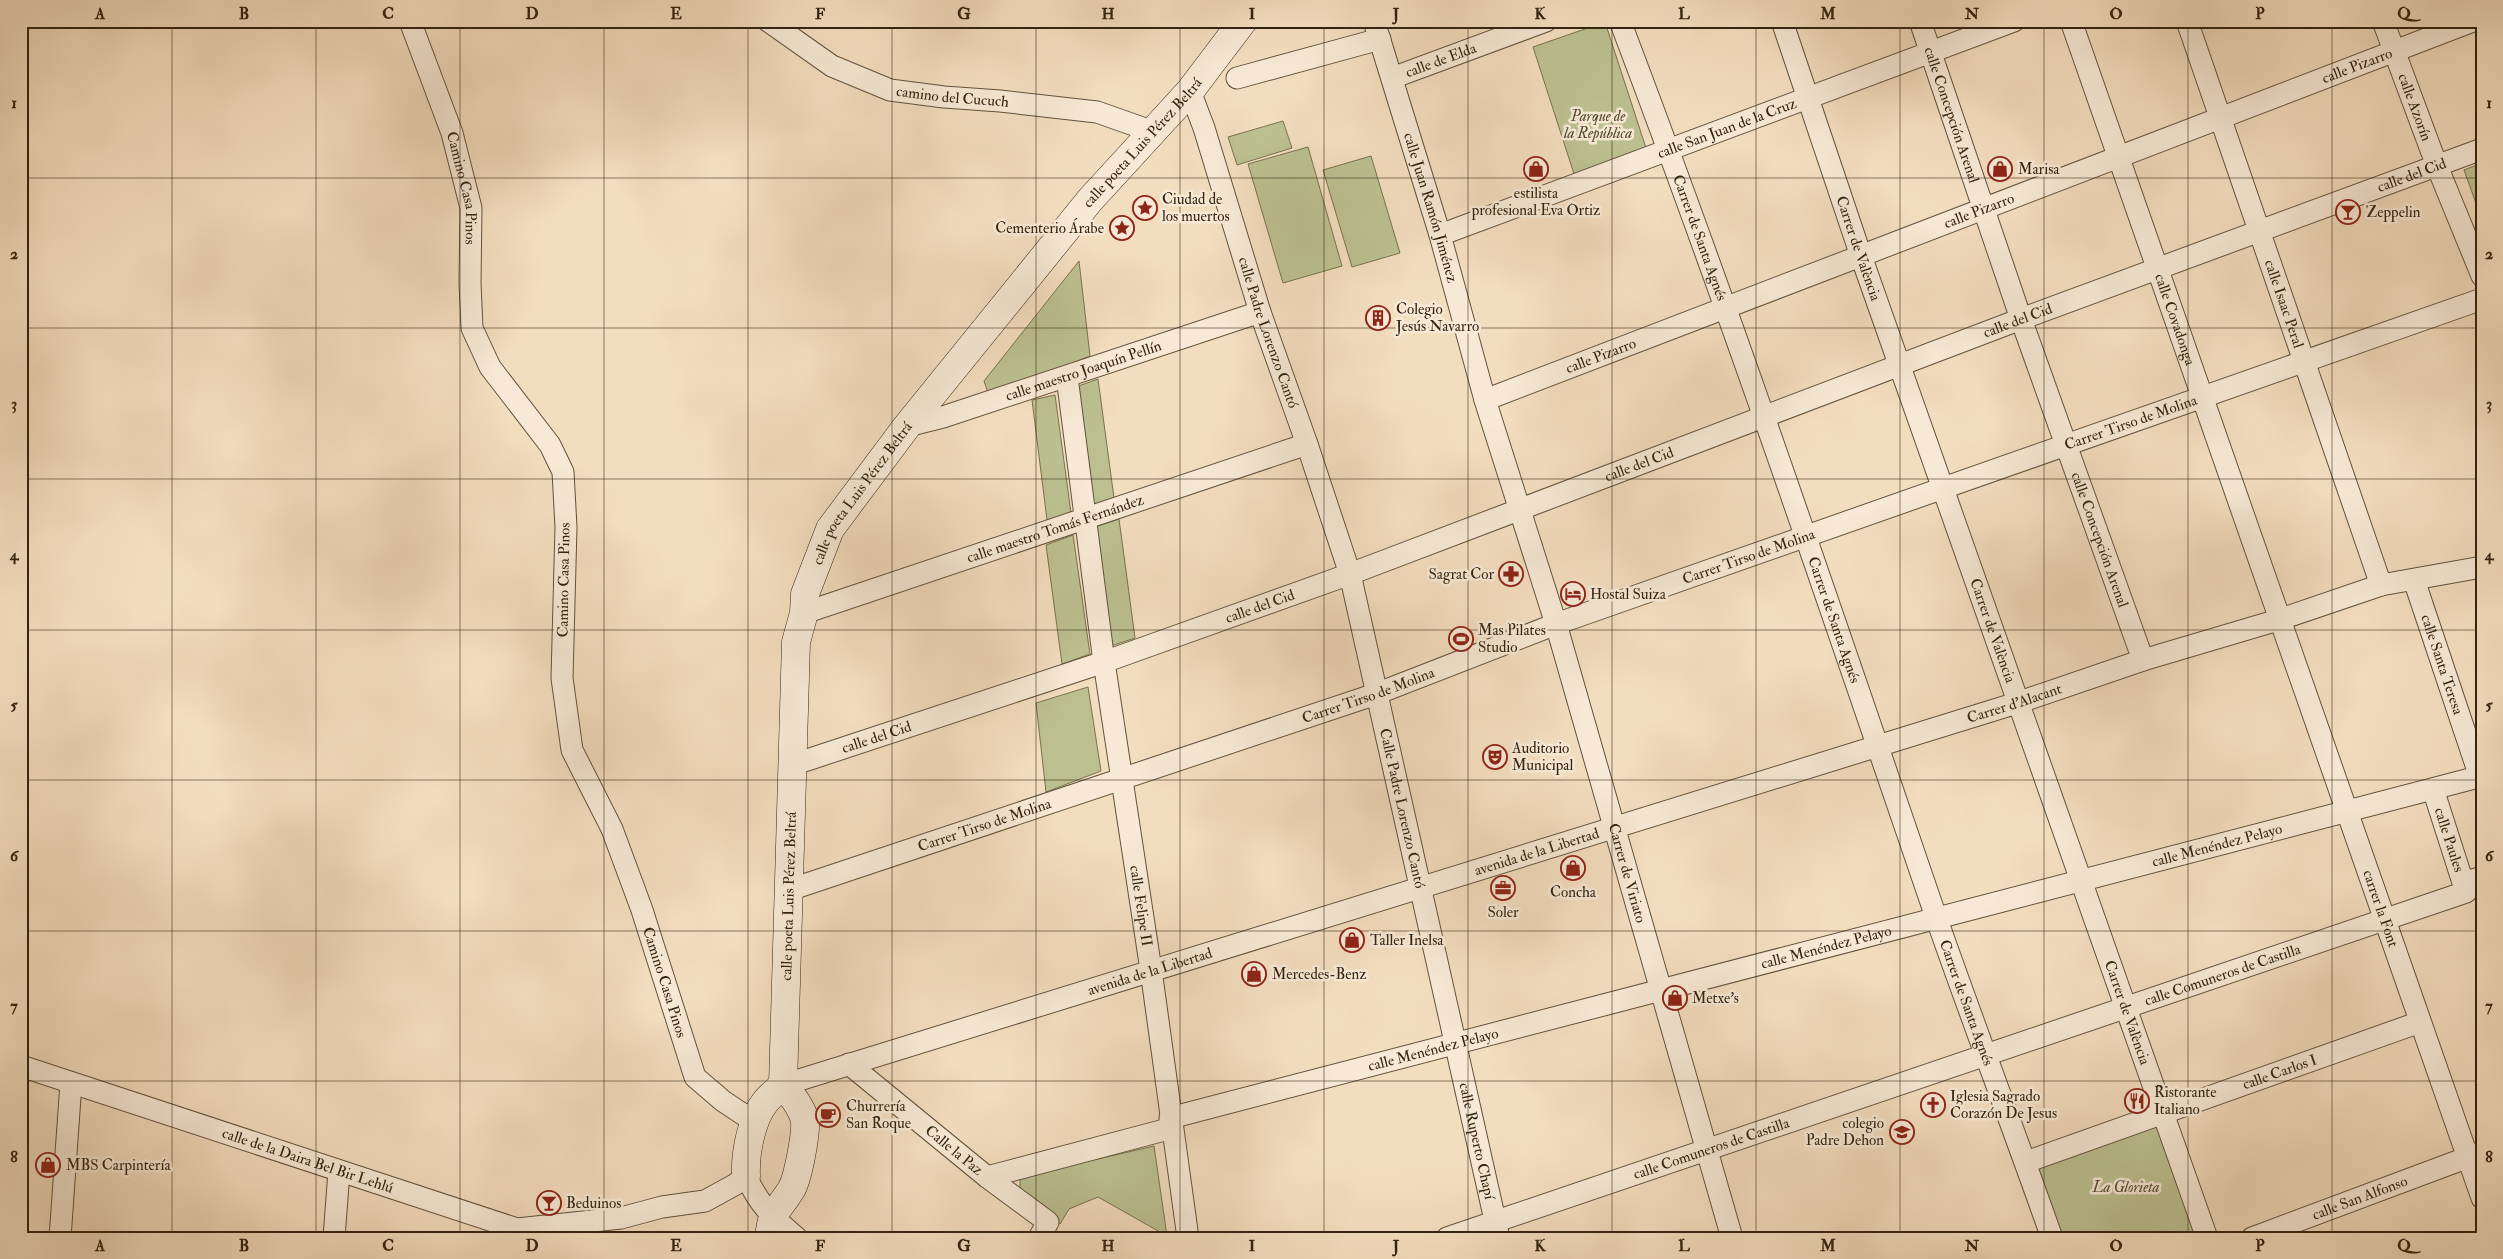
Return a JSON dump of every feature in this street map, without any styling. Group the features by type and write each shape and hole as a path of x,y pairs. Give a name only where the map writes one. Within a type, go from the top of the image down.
{"street":[{"name":"Camino Casa Pinos","path":"410,21 452,133 472,208 470,283 472,328 490,367 550,445 563,472 566,528 562,678 572,750 612,829 639,901 695,1077 724,1101 756,1123"},
{"name":"camino del Cucuch","path":"768,21 832,66 890,90 1097,112 1152,131"},
{"name":"calle poeta Luis Pérez Beltrá","path":"784,1085 796,642 804,612 805,594 830,529 907,426 1090,200 1190,91 1243,21"},
{"name":"calle de Elda","path":"1392,78 1546,21"},
{"name":"Carrer de Santa Agnés","path":"1620,21 1669,150 1879,746 1937,918 2026,1162"},
{"name":"Carrer de València","path":"1782,21 1861,256 2020,702 2207,1238"},
{"name":"calle Concepción Arenal","path":"1920,21 2021,319 2143,660"},
{"name":"calle San Juan de la Cruz","path":"1440,235 2014,21"},
{"name":"calle Covadonga","path":"2071,21 2278,620"},
{"name":"calle Isaac Peral","path":"2187,21 2381,585"},
{"name":"calle Azorín","path":"2383,21 2437,166 2482,276"},
{"name":"calle Pizarro","path":"1485,400 2473,21"},
{"name":"calle Juan Ramón Jiménez","path":"1377,30 1440,235 1485,400 1518,510"},
{"path":"1237,78 1377,30"},
{"name":"calle Padre Lorenzo Cantó","path":"1190,91 1204,128 1260,312 1307,444 1350,574"},
{"name":"calle del Cid","path":"792,765 1104,662 1350,574 2021,319 2482,149"},
{"name":"Carrer Tirso de Molina","path":"789,890 1122,781 1376,694 1556,624 2305,363 2482,299"},
{"name":"calle maestro Joaquín Pellín","path":"907,426 943,418 1260,312"},
{"name":"calle Felipe II","path":"1067,376 1104,662 1151,970 1188,1238"},
{"name":"calle maestro Tomás Fernández","path":"804,612 1307,444"},
{"name":"Carrer de Viriato","path":"1518,510 1556,624 1732,1238"},
{"name":"Carrer d'Alacant","path":"1615,828 2020,702 2143,660 2278,620 2381,585 2482,567"},
{"name":"Calle Padre Lorenzo Cantó","path":"1350,574 1455,1043"},
{"name":"calle Santa Teresa","path":"2414,580 2481,776"},
{"name":"carrer la Font","path":"2278,620 2420,1022 2475,1154 2482,1198"},
{"name":"calle Menéndez Pelayo","path":"987,1177 1455,1043 2481,776"},
{"name":"calle Paules","path":"2433,789 2470,884"},
{"name":"avenida de la Libertad","path":"746,1176 745,1156 756,1123 765,1102 784,1085 1615,828"},
{"name":"calle Comuneros de Castilla","path":"1447,1238 1497,1230 1707,1151 2127,1009 2384,919 2470,884"},
{"name":"calle Carlos I","path":"2026,1162 2420,1022"},
{"name":"calle Ruperto Chapí","path":"1455,1043 1497,1230"},
{"name":"Calle la Paz","path":"849,1064 987,1177 1048,1222 1039,1238"},
{"name":"calle de la Daira Bel Bir Lehlú","path":"21,1066 517,1229 599,1229 621,1218 662,1207 705,1201 736,1184 746,1176"},
{"path":"60,1238 72,1083"},
{"path":"770,1227 792,1188 800,1162 805,1121 794,1097 784,1085"},
{"name":"calle San Alfonso","path":"2252,1238 2475,1154"},
{"path":"2026,1162 2052,1238"},
{"path":"334,1238 339,1171"},
{"path":"746,1176 770,1227 797,1238"}],"green space":[{"name":"Parque de la República","path":"1605,22 1646,148 1575,177 1533,47"},
{"path":"1283,121 1292,148 1237,165 1228,137"},
{"path":"1308,147 1342,266 1283,283 1248,164"},
{"path":"1371,156 1400,253 1352,267 1323,170"},
{"path":"2482,163 2482,220 2464,170"},
{"path":"1079,261 1090,356 989,396 984,381"},
{"path":"1098,379 1114,498 1089,507 1073,388"},
{"path":"1055,395 1071,513 1047,520 1032,400"},
{"path":"1119,519 1135,638 1108,647 1092,528"},
{"path":"1073,535 1090,654 1062,664 1046,545"},
{"path":"1088,687 1101,771 1046,792 1036,703"},
{"name":"La Glorieta","path":"2160,1120 2201,1238 2062,1238 2037,1165"},
{"path":"1154,1146 1167,1236 1098,1197 1069,1209 1060,1224 1020,1192 1020,1177"}],"place":[{"name":"estilista profesional Eva Ortiz","path":"1536,169"},
{"name":"Marisa","path":"2000,169"},
{"name":"Ciudad de los muertos","path":"1145,208"},
{"name":"Zeppelin","path":"2348,212"},
{"name":"Cementerio Árabe","path":"1122,228"},
{"name":"Colegio Jesús Navarro","path":"1378,318"},
{"name":"Sagrat Cor","path":"1511,574"},
{"name":"Hostal Suiza","path":"1573,594"},
{"name":"Mas Pilates Studio","path":"1461,639"},
{"name":"Auditorio Municipal","path":"1495,757"},
{"name":"Concha","path":"1573,868"},
{"name":"Soler","path":"1503,888"},
{"name":"Taller Inelsa","path":"1352,940"},
{"name":"Mercedes-Benz","path":"1254,974"},
{"name":"Metxe's","path":"1675,998"},
{"name":"Ristorante Italiano","path":"2137,1101"},
{"name":"Iglesia Sagrado Corazón De Jesus","path":"1933,1105"},
{"name":"Churrería San Roque","path":"828,1115"},
{"name":"colegio Padre Dehon","path":"1902,1132"},
{"name":"MBS Carpintería","path":"48,1165"},
{"name":"Beduinos","path":"549,1203"}]}
